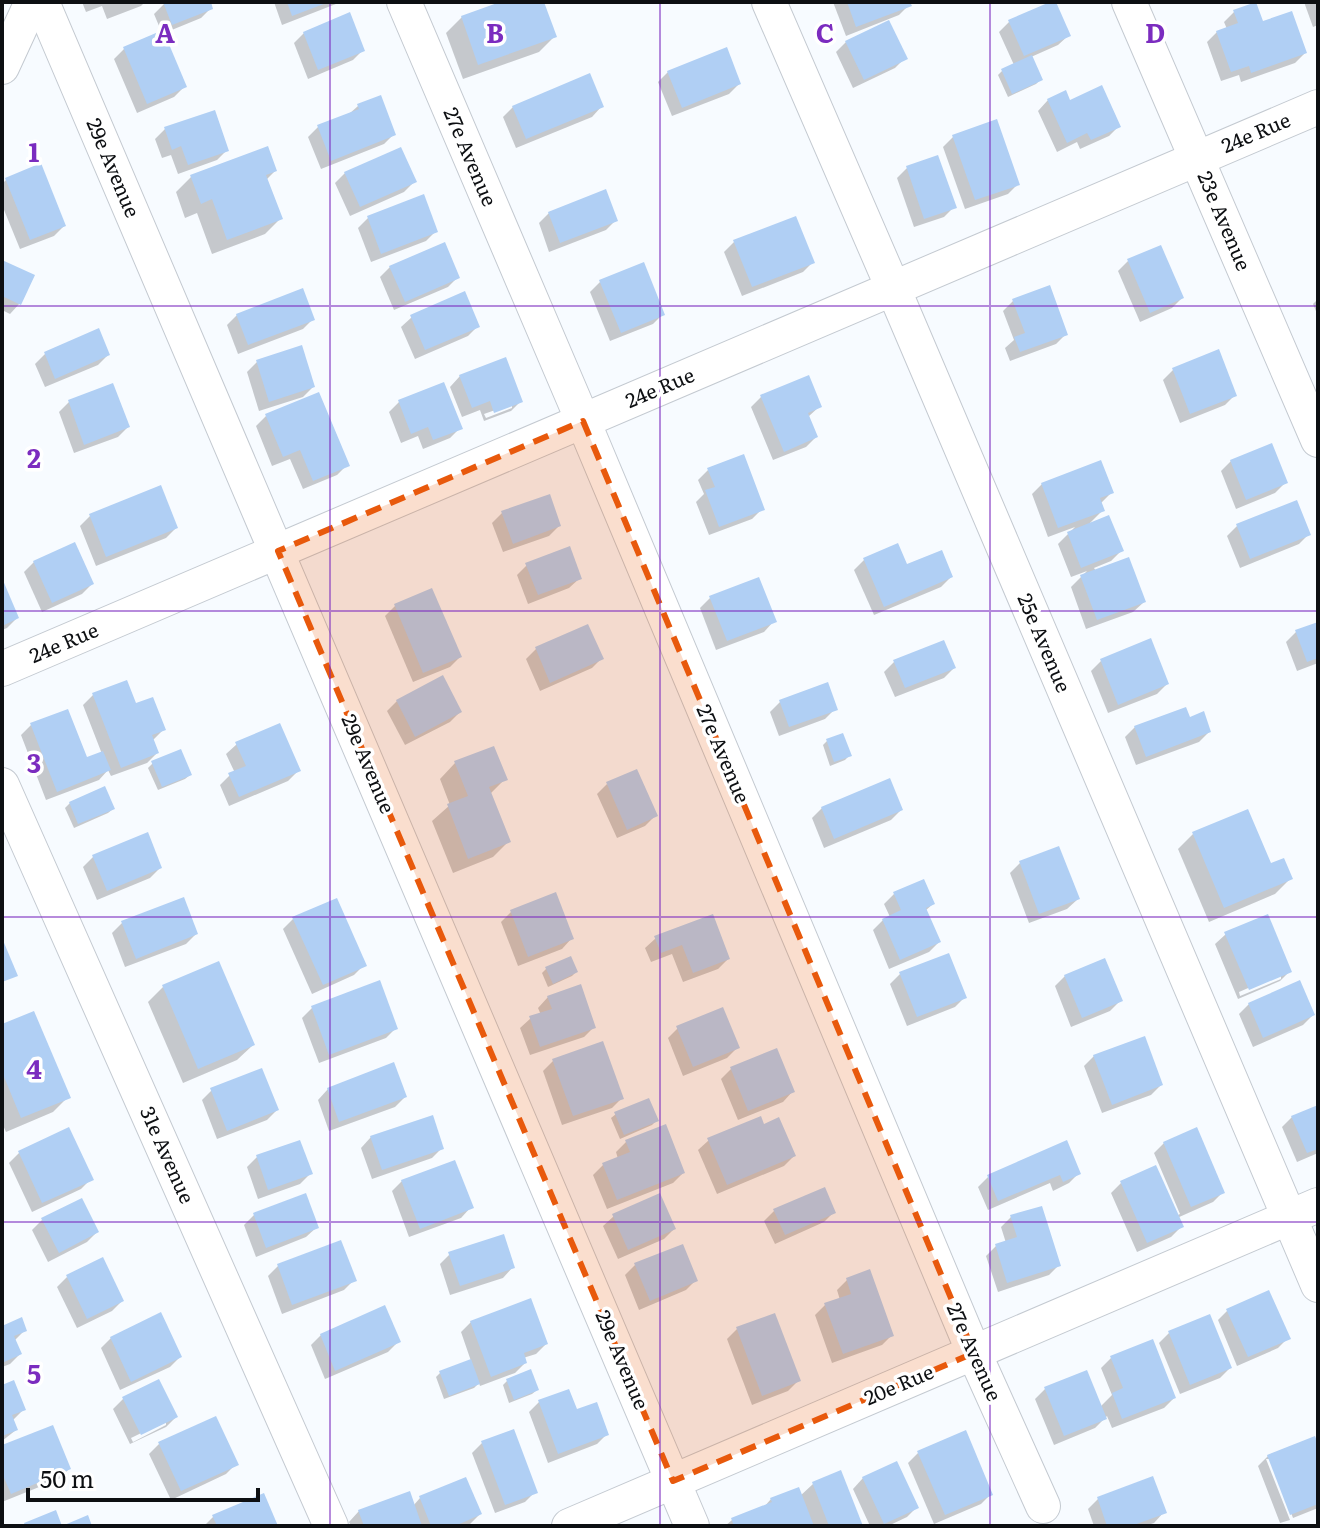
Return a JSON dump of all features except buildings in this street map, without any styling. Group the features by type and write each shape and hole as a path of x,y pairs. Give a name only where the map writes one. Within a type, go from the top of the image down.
{"street":[{"path":"2,67 32,2"},
{"name":"29e Avenue","path":"42,2 692,1526"},
{"name":"27e Avenue","path":"404,2 974,1353 1043,1506"},
{"name":"25e Avenue","path":"769,2 1304,1211 1318,1285"},
{"name":"23e Avenue","path":"1129,2 1318,440"},
{"name":"24e Rue","path":"2,669 1318,107"},
{"name":"31e Avenue","path":"2,785 331,1526"},
{"name":"20e Rue","path":"569,1526 1304,1211"}],"highlighted area":[{"path":"583,421 974,1353 673,1481 278,551"}]}
